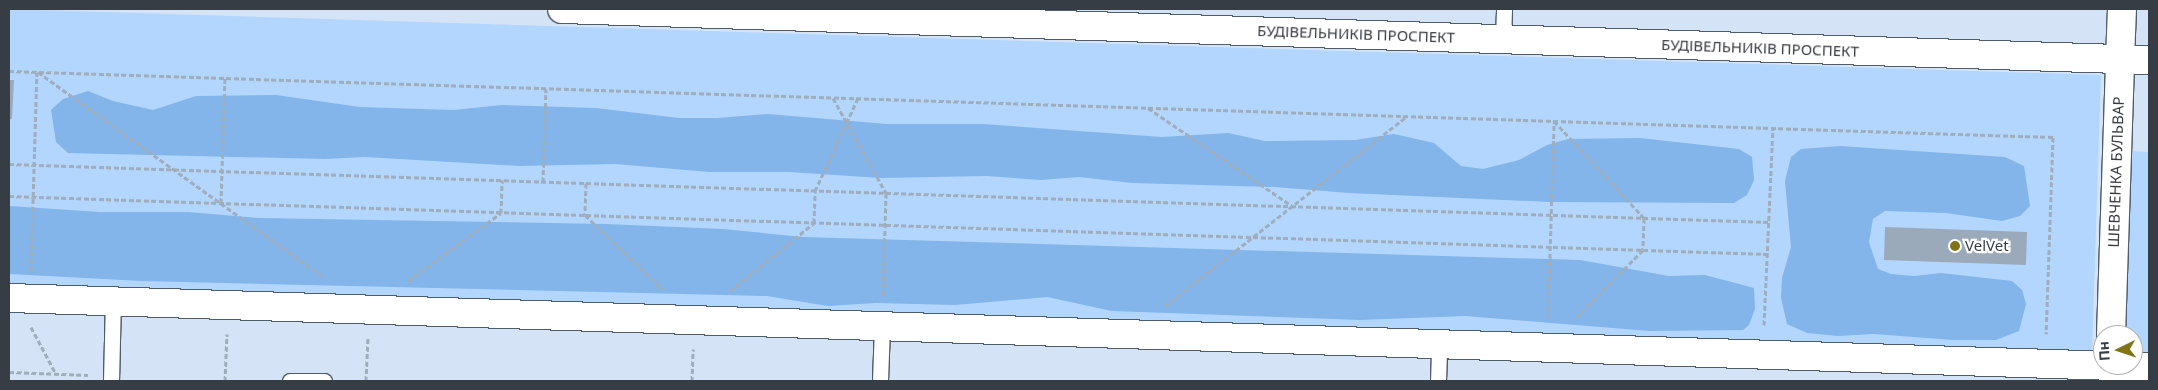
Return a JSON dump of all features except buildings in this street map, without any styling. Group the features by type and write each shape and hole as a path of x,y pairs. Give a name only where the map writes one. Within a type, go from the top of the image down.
{"street":[{"name":"БУДІВЕЛЬНИКІВ ПРОСПЕКТ","path":"562,9 2149,60"},
{"name":"ШЕВЧЕНКА БУЛЬВАР","path":"2110,325 2122,9"},
{"path":"19,298 2045,364 2093,369"}],"lane":[{"path":"1504,9 1504,39"},
{"path":"111,378 113,301"},
{"path":"880,381 882,326"},
{"path":"1438,344 1438,381"},
{"path":"290,381 324,381"}],"path":[{"path":"9,71 2052,137 2045,364"},
{"path":"37,72 33,197 19,298 29,324 56,374"},
{"path":"37,72 330,281"},
{"path":"221,203 225,78"},
{"path":"543,182 546,88"},
{"path":"833,98 886,193 882,326"},
{"path":"586,183 585,215 694,320 814,223 815,191 858,98"},
{"path":"1148,108 1292,206"},
{"path":"1130,334 1406,117"},
{"path":"1547,348 1554,121"},
{"path":"1547,348 1643,250 1644,218 1554,121"},
{"path":"1762,355 1773,128"},
{"path":"9,164 1769,222"},
{"path":"501,212 502,180"},
{"path":"9,196 1767,254"},
{"path":"366,381 369,309 501,212"},
{"path":"226,381 227,330"},
{"path":"9,372 111,378"}],"shaded area":[{"path":"9,9 2101,75 2092,353 9,285"},
{"path":"88,91 113,101 153,110 196,96 276,95 360,107 454,110 502,105 596,108 679,118 717,118 768,114 887,124 983,124 1162,137 1228,133 1265,141 1355,140 1394,134 1434,143 1461,166 1483,169 1519,160 1547,145 1568,139 1640,138 1739,149 1752,157 1754,180 1747,195 1734,203 1550,202 1349,193 1275,187 1132,183 1079,177 1041,180 987,176 881,178 789,172 709,172 615,164 519,166 365,157 325,159 68,153 56,142 51,110 63,99"},
{"path":"1840,146 2005,157 2024,166 2030,206 2020,216 2002,221 1946,213 1885,211 1873,219 1869,242 1878,269 1891,274 1914,276 1941,273 2012,281 2022,290 2026,304 2019,331 1996,340 1953,340 1874,334 1838,336 1807,333 1787,324 1781,298 1782,278 1791,247 1785,181 1791,157 1801,149"},
{"path":"2128,151 2149,152 2149,356 2143,356 2143,325 2122,325"},
{"path":"9,206 100,212 188,212 258,218 606,224 723,229 803,237 1580,260 1669,276 1705,275 1754,288 1755,309 1749,325 1743,330 1649,331 1465,316 1360,320 1112,311 1047,297 955,305 876,303 828,306 767,296 142,281 9,274"}],"place":[{"name":"VelVet","path":"1955,246"}]}
